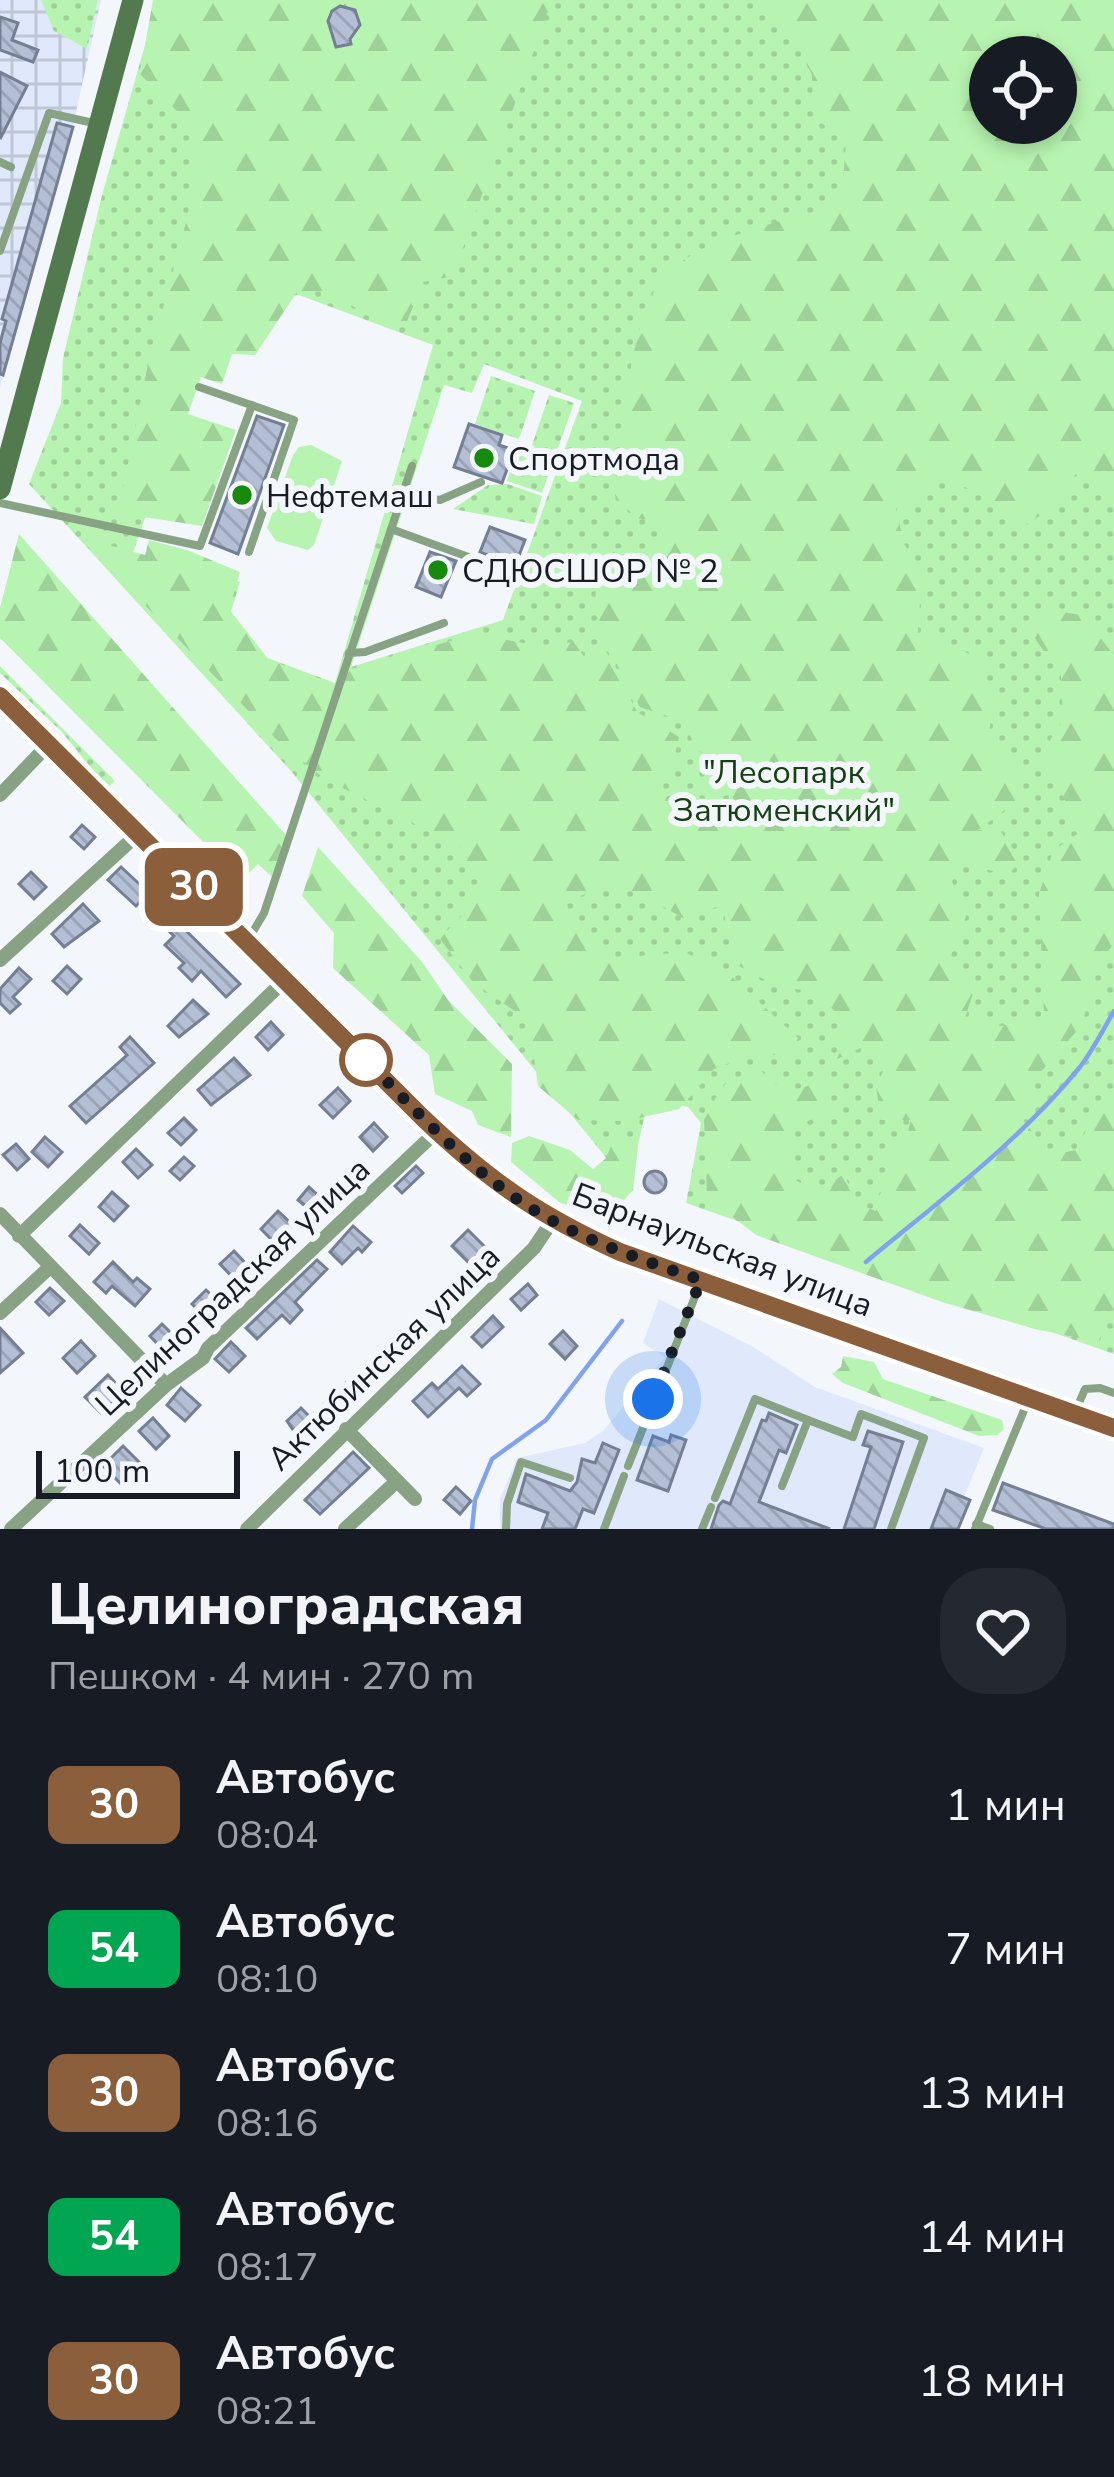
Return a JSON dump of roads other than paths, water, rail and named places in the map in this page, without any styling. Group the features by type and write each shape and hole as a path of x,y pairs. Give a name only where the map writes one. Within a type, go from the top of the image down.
{"street":[{"path":"1,479 134,0"},
{"name":"Барнаульская улица","path":"0,695 437,1131 498,1185 552,1221 620,1252 1114,1428"},
{"path":"0,795 49,744"},
{"path":"0,960 139,832"},
{"path":"19,1236 286,979"},
{"name":"Целиноградская улица","path":"11,1529 166,1385 203,1358 208,1348 437,1131"},
{"path":"0,1214 166,1385"},
{"name":"Актюбинская улица","path":"248,1529 534,1248 552,1221"},
{"path":"0,1313 50,1267"},
{"path":"346,1429 415,1499"},
{"path":"345,1529 397,1480"}],"lane":[{"path":"0,250 49,112 100,125"},
{"path":"0,163 11,167"},
{"path":"199,387 294,420 249,552"},
{"path":"0,503 200,546 252,406"},
{"path":"248,941 264,914 412,466"},
{"path":"402,495 440,500 481,482"},
{"path":"391,529 500,568"},
{"path":"350,653 365,652 444,623"},
{"path":"604,1529 701,1280"},
{"path":"1075,1414 1085,1389 1114,1393"},
{"path":"990,1529 975,1527 1030,1398"},
{"path":"702,1529 755,1399 853,1437 861,1414 925,1438 891,1529"},
{"path":"782,1486 808,1420"},
{"path":"506,1529 507,1504 521,1462 569,1478"}],"waterway":[{"path":"866,1262 1031,1121 1080,1067 1114,1011"},
{"path":"472,1529 475,1500 492,1459 546,1420 622,1321"}],"place":[{"name":"Спортмода","path":"484,458"},
{"name":"Нефтемаш","path":"242,495"},
{"name":"СДЮСШОР № 2","path":"438,570"}],"park label":[{"name":"\"Лесопарк Затюменский\"","path":"784,790"}]}
